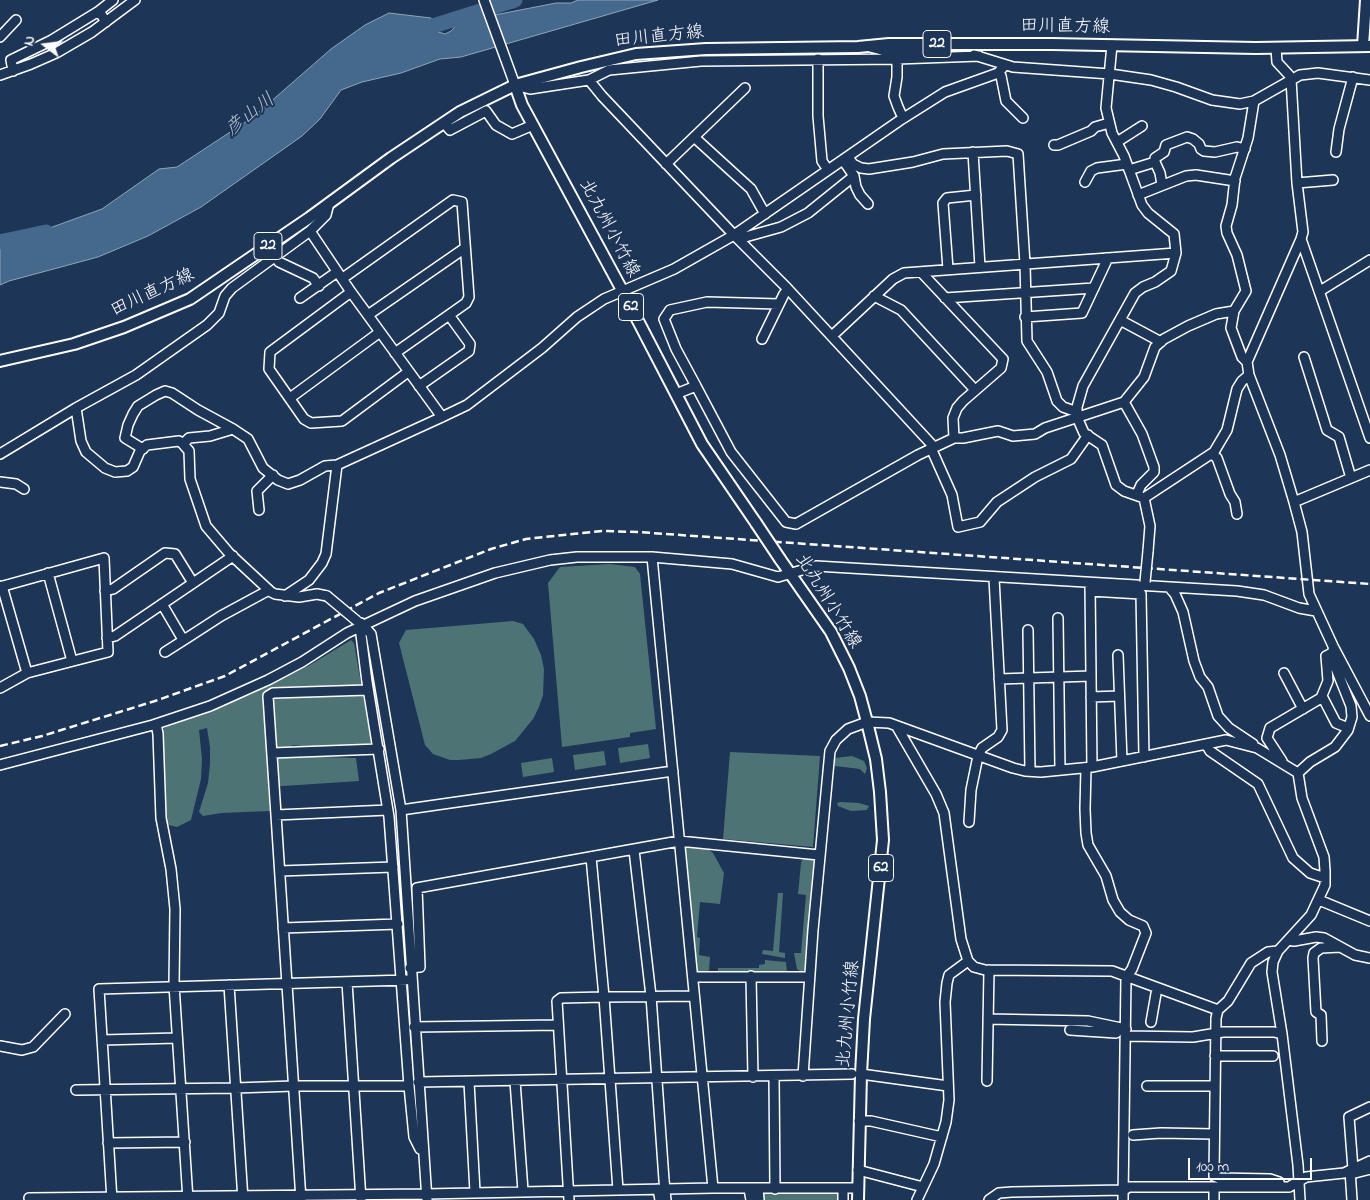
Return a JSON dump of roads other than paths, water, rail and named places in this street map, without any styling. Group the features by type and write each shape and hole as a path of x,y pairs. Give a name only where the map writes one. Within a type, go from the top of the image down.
{"main road":[{"path":"1366,0 1364,35 1367,46"},
{"name":"田川直方線","path":"0,361 74,344 124,327 190,299 309,218 391,158 460,112 513,81 636,54 706,49 889,44 1276,48 1367,46"},
{"name":"北九州小竹線","path":"513,81 522,105 622,290 702,444 839,647 860,696 878,775 883,840 864,1019 856,1074 859,1121 858,1200"}],"street":[{"path":"13,71 11,60 50,41 99,11 113,0"},
{"path":"0,75 56,53 92,32 136,0"},
{"path":"484,0 513,81 530,89 589,80 609,70 702,61 896,59 979,56"},
{"path":"99,11 106,22"},
{"path":"0,37 16,20"},
{"path":"1112,45 1106,108 1109,123 1142,204 1148,213 1174,234 1176,253 1171,271 1135,293 1083,386 1077,414 1084,433 1102,444 1116,485 1124,491 1140,496 1212,454 1227,430 1237,389 1249,375"},
{"path":"867,46 889,52 967,53 1013,67 1110,74 1151,80 1212,100 1240,104 1254,101 1300,75 1318,73 1370,80"},
{"path":"1276,48 1277,62 1291,79 1297,183 1303,232 1247,362 1249,375 1280,455 1294,502 1302,532 1310,594 1333,649 1370,716"},
{"path":"818,59 818,116 822,162 828,170"},
{"path":"896,59 897,77 894,96 904,118"},
{"path":"143,449 125,438 128,425 138,406 156,394 165,391 172,393 248,439 263,468 278,480 288,484 300,480 325,466 337,465 467,406 542,348 577,318 604,299 674,269 736,237 764,214 904,118 945,92 998,73 1005,65"},
{"path":"998,73 1001,76 1006,101 1023,118"},
{"path":"1336,152 1339,129 1353,77"},
{"path":"589,80 666,164 832,336 933,448 952,495 958,527 980,522 998,502 1035,477 1071,458 1088,436"},
{"path":"666,164 745,88"},
{"path":"1247,362 1242,357 1232,328 1234,312 1246,291 1237,255 1227,233 1226,226 1232,205 1235,181 1245,149 1254,101"},
{"path":"444,123 450,130 486,111 496,125 512,134 533,125"},
{"path":"1054,145 1109,123"},
{"path":"1117,142 1142,126"},
{"path":"694,137 751,189 764,214"},
{"path":"1155,162 1156,158 1164,152 1166,145 1187,137 1193,139 1204,151 1215,152 1237,147 1245,149"},
{"path":"846,158 861,168 869,169 913,162 942,154 1007,151 1018,154 1025,264 1026,341 1047,372 1057,401 1063,408 1077,414"},
{"path":"973,152 980,267"},
{"path":"846,158 854,176 856,187 868,204"},
{"path":"1085,182 1091,171 1097,168 1128,167 1155,162"},
{"path":"1155,162 1160,173 1162,185"},
{"path":"1138,195 1186,176 1196,175 1235,181"},
{"path":"736,237 781,227 808,213 854,176"},
{"path":"1297,183 1332,180"},
{"path":"948,269 944,203 947,198 976,195"},
{"path":"300,298 340,275 453,200 462,202 470,297 466,303 396,353"},
{"path":"0,454 76,408 136,375 207,325 218,313 225,296 232,288 310,232 326,215 329,203"},
{"path":"310,232 408,372 442,417"},
{"path":"1301,239 1370,438"},
{"path":"368,315 465,248"},
{"path":"832,336 893,279 904,273 1176,253"},
{"path":"275,256 279,262 313,278 319,286"},
{"path":"1025,317 1082,313 1106,262 1106,258"},
{"path":"1320,291 1370,260"},
{"path":"921,272 1003,359 1001,368 957,408 953,418 954,438"},
{"path":"945,298 1094,288"},
{"path":"762,339 788,290"},
{"path":"351,292 270,352 269,369 304,420 311,423 342,420 408,372"},
{"path":"874,296 901,310 975,390"},
{"path":"779,304 707,302 670,310 664,319 676,349 731,452 786,522 796,524 954,438 998,431 1014,436 1027,436 1077,414 1124,402 1144,377 1155,348 1161,342 1188,326 1216,314 1234,312"},
{"path":"419,386 468,350 470,344 449,315"},
{"path":"1120,320 1161,342"},
{"path":"290,398 380,332"},
{"path":"1304,358 1328,430 1339,437 1351,478"},
{"path":"676,394 696,386"},
{"path":"1124,402 1142,434 1154,467 1154,472 1141,485 1140,496 1150,526 1145,584"},
{"path":"76,408 81,441 86,452 105,468 115,472 127,471 132,467 140,451 147,446 179,441 184,444 189,451 190,479 206,526 233,556 275,594 298,597 317,594 327,596 371,634 401,810 410,968 406,980 413,1084 423,1154 426,1197"},
{"path":"184,444 189,438 210,436 233,429"},
{"path":"1212,454 1218,458 1230,494 1235,502 1237,514"},
{"path":"284,596 309,580 322,564 326,554 337,465"},
{"path":"1294,502 1370,470"},
{"path":"260,510 257,491 272,476"},
{"path":"0,482 16,484 24,489"},
{"path":"105,591 113,589 165,554 175,554 193,584"},
{"path":"107,638 115,636 233,556"},
{"path":"0,765 156,724 210,706 268,680 302,662 360,624 415,601 495,573 525,565 577,557 652,557 724,562 775,577 816,566 1090,586 1141,594 1144,757"},
{"path":"652,557 713,1188"},
{"path":"0,688 26,673 108,652 104,558 1,586 26,673"},
{"path":"48,574 72,661"},
{"path":"969,822 970,790 978,756 982,748 998,737 1002,730 994,578"},
{"path":"1090,586 1145,584 1237,591 1264,595 1299,608 1316,611"},
{"path":"1090,586 1091,697 1085,825 1088,845 1106,876 1113,900 1120,912 1129,920 1143,926 1146,933 1132,969 1126,977 1124,1031 1124,1200"},
{"path":"1169,587 1175,594 1184,612 1194,661 1200,677 1208,688 1218,716 1228,728 1298,773 1302,798 1324,857 1325,885 1319,900 1311,915 1278,951 1272,972 1282,1034 1300,1200"},
{"path":"165,652 221,616 269,590"},
{"path":"162,604 182,638 187,638"},
{"path":"1058,618 1060,770"},
{"path":"360,624 368,690 388,810 398,924 414,1027 413,1084"},
{"path":"1028,630 1030,771"},
{"path":"1283,763 1267,738 1270,728 1322,696 1328,681 1326,656 1333,649"},
{"path":"1298,773 1310,762 1335,747 1343,738 1352,717 1351,706 1335,666 1333,649"},
{"path":"1118,655 1122,761"},
{"path":"1284,673 1303,709"},
{"path":"999,679 1091,676"},
{"path":"301,1197 268,696 274,693 368,690"},
{"path":"1091,697 1119,696"},
{"path":"1322,696 1336,723 1348,728"},
{"path":"803,1076 819,855 830,751 842,733 854,725 867,722 889,723 1013,768 1030,771 1089,768 1226,740 1257,748"},
{"path":"156,724 161,818 172,869 175,908 174,986 188,1198"},
{"path":"897,727 936,794 944,813 961,939 968,961 974,967 989,970 1112,971 1218,1010"},
{"path":"1206,744 1210,751 1258,784 1293,858 1310,873 1325,878"},
{"path":"272,754 379,749"},
{"path":"401,810 673,771"},
{"path":"276,815 388,810"},
{"path":"410,968 420,967 417,888 679,841 819,855"},
{"path":"634,850 651,996 662,1189 660,1200"},
{"path":"591,857 604,997 618,1190"},
{"path":"280,871 393,867"},
{"path":"1319,900 1370,921"},
{"path":"283,928 398,924"},
{"path":"1289,940 1324,938 1359,957 1370,958"},
{"path":"1322,1041 1321,1015 1316,1012 1312,958 1314,953 1321,948 1340,947"},
{"path":"1278,951 1268,952 1252,963 1228,1001 1218,1010 1215,1056 1214,1176 1219,1178 1270,1179 1279,1182 1280,1187"},
{"path":"917,1200 934,1164 942,1137 949,1100 945,1002 947,983 949,975 968,961"},
{"path":"987,1081 989,970"},
{"path":"751,976 754,1077"},
{"path":"693,977 809,977"},
{"path":"112,1199 99,989 406,980"},
{"path":"347,982 360,1197"},
{"path":"229,985 243,1197"},
{"path":"1151,1022 1156,988"},
{"path":"560,1200 564,1190 562,1080 557,1001 561,998 694,996"},
{"path":"0,1046 22,1050 33,1047 65,1014"},
{"path":"988,1019 1088,1021 1124,1031 1193,1036 1216,1033 1274,1032 1282,1034"},
{"path":"414,1027 558,1025"},
{"path":"1070,1030 1116,1033 1124,1031"},
{"path":"102,1040 177,1038"},
{"path":"1215,1056 1273,1056"},
{"path":"76,1090 354,1086 856,1074 948,1086"},
{"path":"774,1077 775,1189"},
{"path":"515,1081 523,1191"},
{"path":"469,1082 475,1192"},
{"path":"1147,1086 1215,1086"},
{"path":"1352,1200 1349,1117 1370,1108"},
{"path":"859,1121 871,1121 942,1137"},
{"path":"1133,1135 1161,1133 1214,1134"},
{"path":"108,1143 185,1142"},
{"path":"1351,1171 1370,1161"},
{"path":"989,1200 999,1193 1012,1192 1124,1190 1129,1188 1289,1187 1306,1176 1370,1169"},
{"path":"858,1170 923,1187"},
{"path":"751,1200 754,1188"},
{"path":"754,1188 759,1200"},
{"path":"843,1188 843,1200"},
{"path":"29,1198 438,1197 475,1192 564,1190 858,1188"},
{"path":"1214,1188 1214,1200"},
{"path":"662,1189 666,1200"},
{"path":"564,1190 569,1200"}],"water":[{"path":"578,0 658,0 461,57 440,59 401,73 362,82 341,90 320,119 302,136 201,207 148,236 98,257 0,285 0,246 102,209 159,169 177,167 253,117 331,49 365,25 389,13 431,18 435,31 445,34 451,31 459,22 556,3 571,3"}],"waterway":[{"name":"彦山川","path":"414,32 515,0"},
{"name":"彦山川","path":"0,242 46,232"}],"railway":[{"path":"0,746 42,736 155,701 225,676 379,593 491,549 526,539 602,531 638,532 1370,584"}]}
